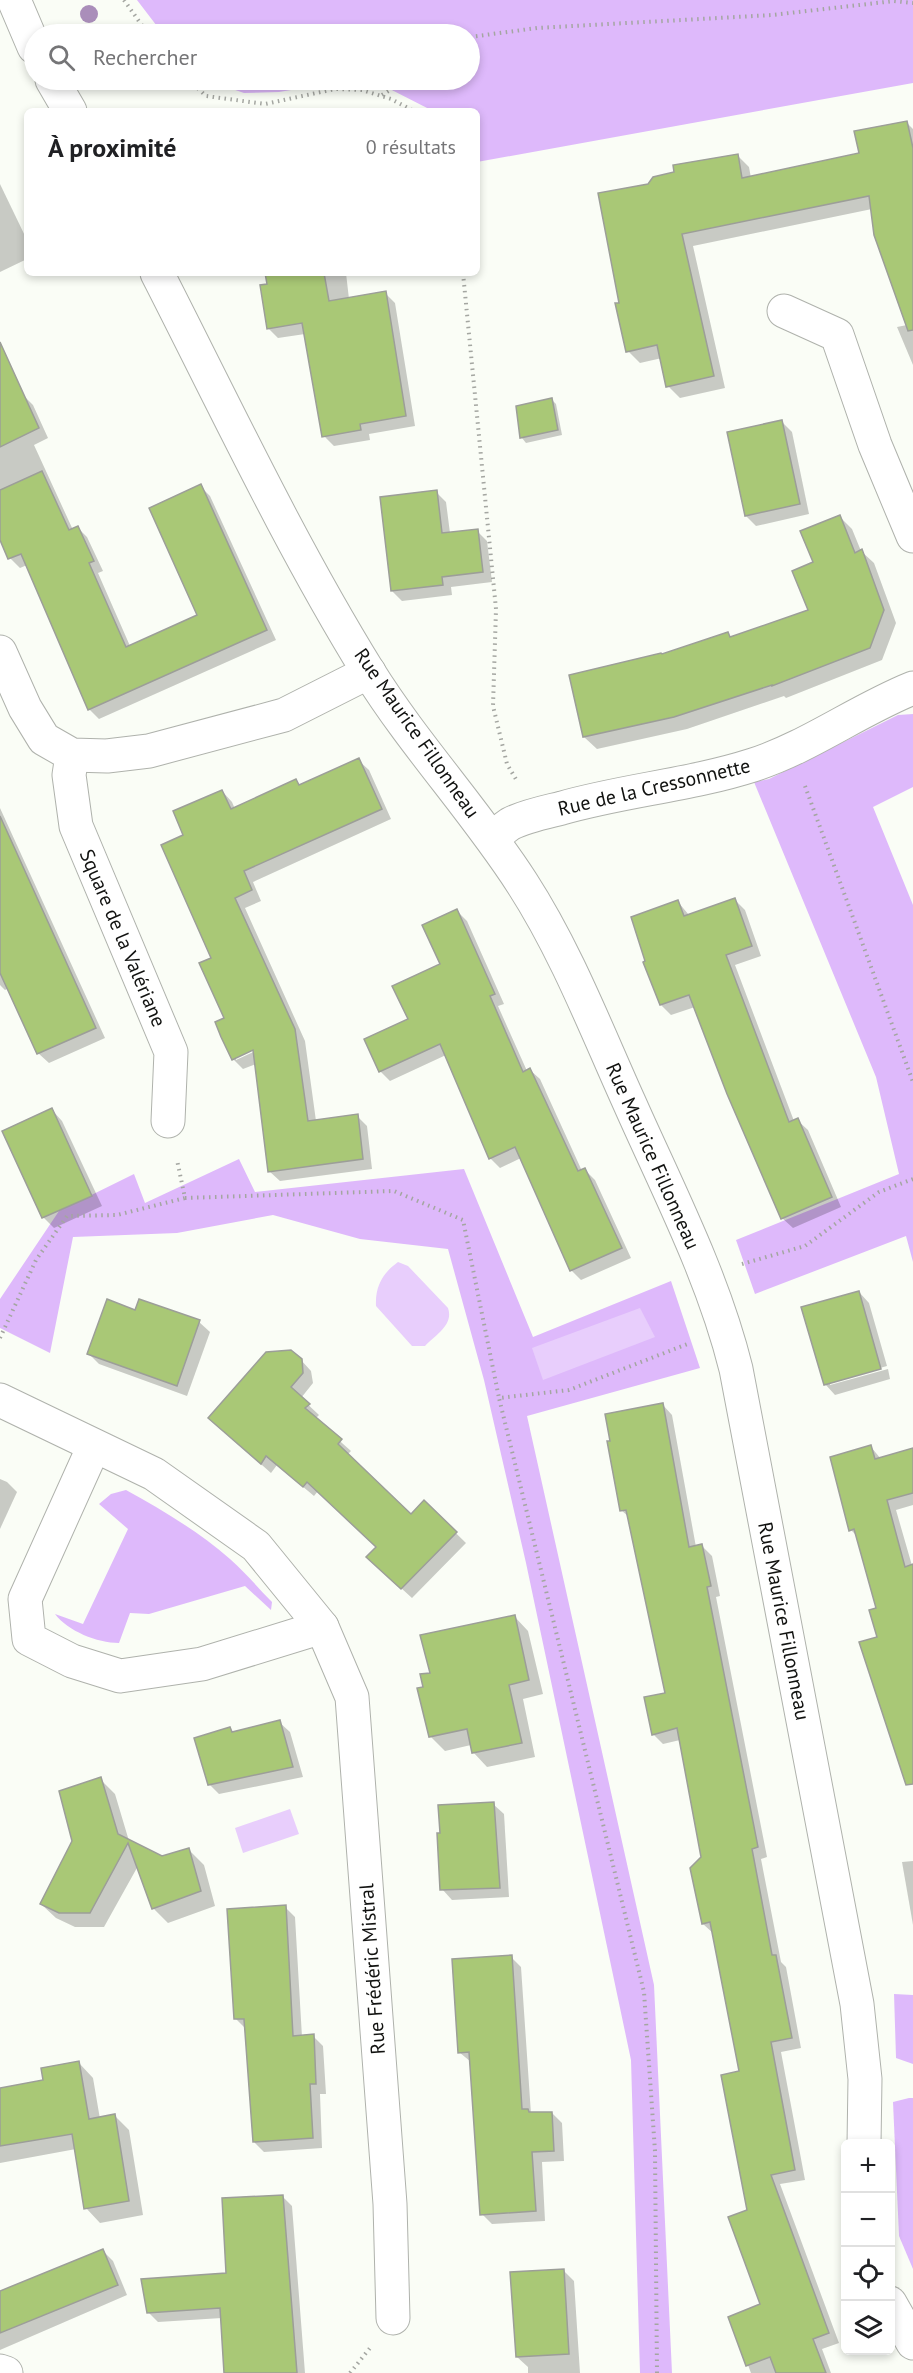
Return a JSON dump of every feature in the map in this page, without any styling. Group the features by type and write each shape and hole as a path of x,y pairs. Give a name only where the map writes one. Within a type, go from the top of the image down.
{"street":[{"path":"14,0 24,24"},
{"path":"58,90 68,108"},
{"name":"Rue Maurice Fillonneau","path":"159,276 295,541 369,672 492,838 542,914 569,968 707,1276 726,1329 736,1369 857,2004 866,2079 864,2139"},
{"path":"784,311 837,335 875,445 913,536"},
{"path":"0,652 25,708 44,739 72,755 107,756 149,751 284,716 369,672"},
{"name":"Rue de la Cressonnette","path":"492,838 512,823 537,815 587,801 701,779 754,764 792,749 887,698 913,688"},
{"name":"Square de la Valériane","path":"72,755 69,775 76,826 171,1052 168,1121"},
{"name":"Rue Frédéric Mistral","path":"0,1400 154,1474 256,1546 322,1627 352,1698 390,2204 393,2318"},
{"path":"94,1446 24,1599 29,1639 72,1661 120,1676 202,1664 322,1627"},
{"path":"895,2310 913,2343"},
{"path":"0,2371 6,2373"}],"path":[{"path":"124,0 141,24"},
{"path":"480,36 537,28 772,15 894,1 913,3"},
{"path":"200,90 206,96 265,104 330,90"},
{"path":"362,90 407,108"},
{"path":"381,96 390,90"},
{"path":"464,276 496,609 493,706 507,764 537,815"},
{"path":"792,749 913,1082"},
{"path":"168,1121 185,1198"},
{"path":"707,1276 805,1246 879,1192 913,1179"},
{"path":"0,1338 36,1260 67,1216 117,1215 185,1198 393,1191 463,1220 498,1398 644,1992 655,2151 657,2373"},
{"path":"498,1398 569,1390 726,1329"}],"shaded area":[{"path":"137,0 913,0 913,83 480,161 480,108 427,108 392,90 480,90 480,24 155,24"},
{"path":"235,90 291,90 279,92 244,93"},
{"path":"913,714 913,787 873,807 913,905 913,1262 906,1236 755,1294 736,1240 899,1174 876,1077 754,782 769,779 898,715"},
{"path":"239,1159 255,1192 464,1169 533,1337 671,1281 700,1368 527,1416 654,1985 672,2373 640,2373 631,2060 526,1563 484,1380 448,1249 360,1239 273,1215 177,1233 73,1237 50,1353 0,1328 0,1299 59,1211 134,1174 145,1203"},
{"path":"398,1262 408,1266 448,1308 446,1325 425,1346 412,1346 376,1306 381,1281"},
{"path":"640,1308 655,1337 543,1380 532,1348"},
{"path":"126,1490 180,1522 218,1549 241,1569 272,1602 271,1610 245,1586 149,1614 130,1613 119,1643 102,1641 67,1626 55,1614 83,1624 128,1529 99,1504 111,1494"},
{"path":"290,1809 299,1834 243,1853 235,1828"},
{"path":"894,1994 913,1995 913,2064 896,2058"},
{"path":"913,2098 913,2269 899,2236 893,2102"}],"building":[{"path":"907,121 913,148 913,330 908,331 874,235 869,196 682,234 714,376 666,387 657,345 626,352 615,303 619,303 598,193 648,184 653,177 674,172 673,165 738,154 742,178 859,153 854,131"},
{"path":"266,276 325,276 329,301 386,291 406,416 360,424 361,430 322,437 302,323 267,329 260,285 267,284"},
{"path":"0,342 39,428 0,447"},
{"path":"552,398 558,430 520,438 516,406"},
{"path":"782,420 800,504 745,516 727,432"},
{"path":"42,471 69,530 78,526 94,561 89,563 126,647 197,615 149,508 201,484 267,630 88,710 21,554 8,559 0,540 0,490"},
{"path":"437,490 442,533 478,529 483,572 442,577 443,585 391,591 380,497"},
{"path":"840,515 855,553 862,549 884,610 870,648 772,686 674,717 583,737 569,675 662,654 728,632 730,637 808,610 792,571 813,562 800,531"},
{"path":"359,758 382,809 244,871 252,890 235,898 295,1029 308,1121 358,1114 363,1159 268,1172 253,1050 232,1060 221,1037 215,1022 224,1018 199,963 211,958 161,845 183,835 173,811 222,790 231,809 296,779 299,785"},
{"path":"0,816 96,1028 37,1054 0,973"},
{"path":"735,898 752,946 726,955 789,1122 798,1118 832,1197 781,1219 727,1094 689,995 660,1005 643,962 645,961 631,917 678,900 684,916"},
{"path":"457,909 495,994 490,996 523,1072 530,1068 578,1171 585,1168 622,1248 570,1271 515,1147 489,1159 440,1044 379,1072 364,1039 408,1019 392,986 440,964 422,925"},
{"path":"52,1108 92,1196 42,1218 2,1131"},
{"path":"859,1291 881,1369 824,1385 801,1307"},
{"path":"107,1299 135,1310 139,1299 200,1320 177,1386 87,1354"},
{"path":"291,1350 302,1359 303,1373 291,1387 310,1404 305,1408 342,1439 338,1444 411,1514 424,1500 457,1532 401,1589 366,1557 376,1547 307,1482 303,1487 266,1456 261,1464 208,1418 266,1352"},
{"path":"663,1403 689,1547 702,1544 711,1586 707,1587 758,1847 752,1849 772,1955 776,1955 792,2038 771,2042 795,2170 771,2175 829,2333 813,2339 826,2373 776,2373 770,2357 746,2366 728,2317 760,2304 728,2217 747,2210 721,2075 739,2071 710,1922 702,1924 690,1868 701,1857 677,1728 652,1735 644,1697 665,1693 626,1510 620,1511 607,1441 610,1441 605,1414"},
{"path":"871,1445 875,1459 913,1448 913,1493 887,1500 905,1567 913,1564 913,1784 906,1785 859,1642 877,1637 869,1610 876,1608 854,1529 849,1531 830,1457"},
{"path":"515,1615 529,1680 509,1685 522,1743 472,1753 467,1729 429,1737 417,1688 423,1687 420,1674 430,1673 420,1635"},
{"path":"280,1720 293,1767 208,1785 194,1738 230,1727 232,1732"},
{"path":"101,1777 118,1834 162,1856 189,1848 201,1891 152,1909 128,1843 90,1913 59,1913 40,1904 72,1841 59,1791"},
{"path":"494,1802 500,1888 440,1890 438,1805"},
{"path":"286,1905 293,2036 314,2034 316,2084 310,2084 313,2138 253,2142 244,2019 234,2019 227,1909"},
{"path":"512,1955 522,2109 528,2109 529,2112 552,2112 554,2151 532,2152 536,2211 480,2215 469,2052 458,2053 452,1959"},
{"path":"79,2061 89,2119 115,2114 129,2201 84,2209 72,2134 0,2146 0,2088 43,2080 41,2068"},
{"path":"283,2195 297,2373 224,2373 220,2308 147,2313 141,2279 226,2273 222,2198"},
{"path":"103,2249 118,2285 0,2333 0,2291"},
{"path":"564,2269 569,2354 516,2357 510,2272"}]}
